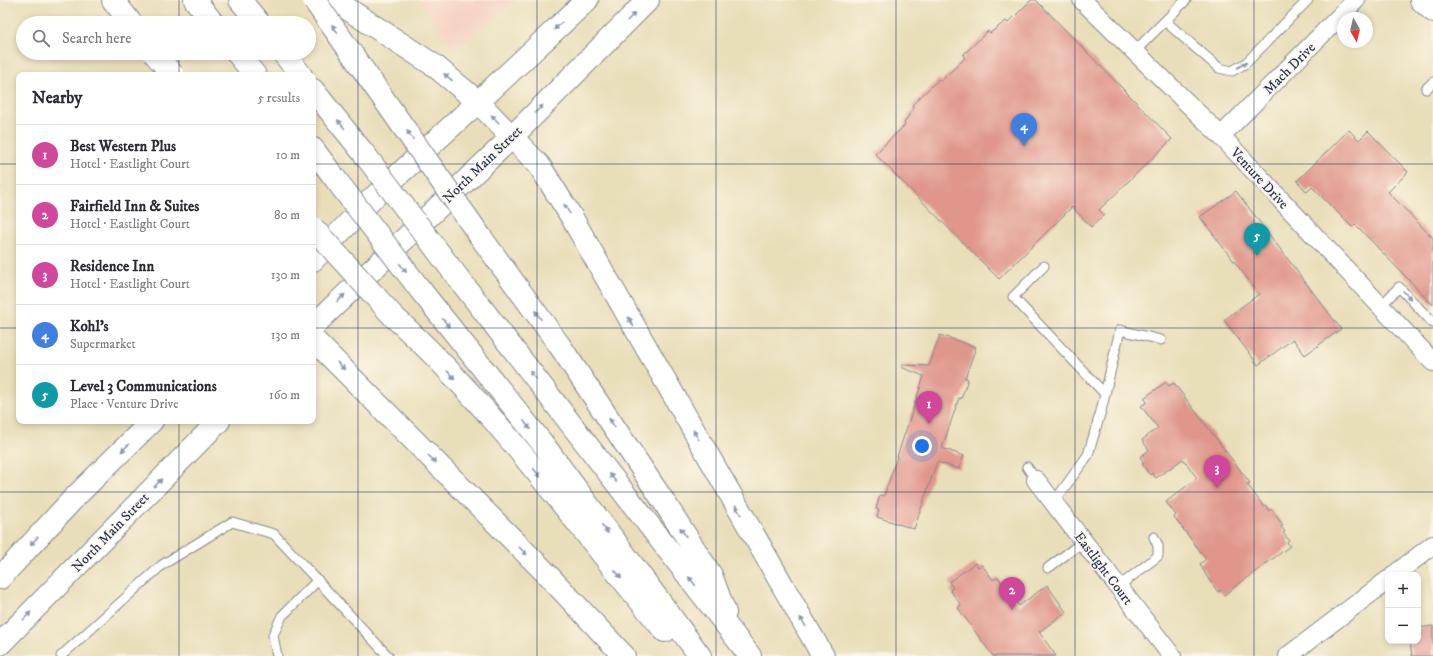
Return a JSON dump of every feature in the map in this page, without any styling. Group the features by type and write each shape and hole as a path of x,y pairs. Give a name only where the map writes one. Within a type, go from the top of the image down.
{"main road":[{"path":"113,0 126,16"},
{"path":"128,0 138,16"},
{"path":"194,0 207,16"},
{"path":"240,0 253,16"},
{"path":"314,0 480,236 560,346 711,575 731,629"},
{"path":"334,0 435,66 478,102 539,165 571,216 823,656"},
{"path":"316,257 374,198 587,0"},
{"name":"North Main Street","path":"316,323 512,137 648,0"},
{"path":"1421,0 1433,11"},
{"path":"160,60 170,72"},
{"path":"162,60 170,72"},
{"path":"243,60 253,72"},
{"path":"289,60 299,72"},
{"path":"316,94 365,155 682,569 731,629 750,656"},
{"path":"316,153 422,292 543,444 700,656"},
{"path":"316,231 394,317 433,355 516,447 685,656"},
{"path":"316,341 543,570 624,656"},
{"path":"0,578 74,498 149,424"},
{"name":"North Main Street","path":"0,644 216,424"}],"street":[{"name":"Venture Drive","path":"1082,0 1221,136 1433,362"},
{"name":"Mach Drive","path":"1221,136 1356,0"},
{"name":"Eastlight Court","path":"1032,473 1169,655"},
{"path":"1398,572 1433,545"},
{"path":"1288,656 1385,582"}],"lane":[{"path":"1134,52 1166,22 1186,0"},
{"path":"1166,22 1219,68 1232,71 1246,63 1308,0"},
{"path":"1426,89 1433,82"},
{"path":"1044,266 1013,297 1105,394"},
{"path":"1380,307 1399,287 1433,323"},
{"path":"1054,502 1088,455 1105,394 1120,330 1161,340"},
{"path":"60,656 162,566 232,522 274,534 388,656"},
{"path":"1118,587 1158,556 1158,546 1154,537"},
{"path":"1048,568 1084,541"},
{"path":"277,656 273,636 282,616 318,580"}],"shaded area":[{"path":"418,0 518,0 454,50"}],"building":[{"path":"1031,0 1036,0 1172,139 1099,210 1104,215 1091,227 1072,207 999,279 875,154 905,125 904,123 914,107 912,105 939,79 941,81 965,58 963,55 988,31 990,33 1006,21 1008,23"},
{"path":"1349,130 1359,140 1368,131 1408,172 1388,192 1433,238 1433,305 1355,224 1352,227 1312,187 1307,192 1297,181"},
{"path":"1236,191 1341,329 1305,355 1293,339 1258,365 1224,320 1259,294 1200,217"},
{"path":"940,335 976,347 965,378 968,379 961,399 959,398 942,448 964,456 959,469 937,462 914,529 877,517 879,510 876,509 880,495 884,496 924,376 901,367 902,365 929,366"},
{"path":"1166,382 1169,386 1174,383 1250,483 1247,484 1264,507 1266,506 1269,511 1271,509 1283,525 1281,526 1285,532 1283,533 1289,540 1287,542 1290,546 1224,595 1220,590 1218,592 1207,577 1200,564 1206,559 1174,517 1176,515 1166,502 1197,478 1183,459 1156,478 1152,473 1150,475 1142,464 1144,463 1140,457 1149,450 1142,440 1158,428 1141,406 1147,402 1144,398"},
{"path":"975,563 978,567 982,565 993,580 998,577 1019,606 1047,585 1066,612 1039,632 1056,656 993,656 958,608 961,605 950,590 953,588 949,582"},
{"path":"1433,626 1433,656 1412,656 1410,644 1421,644 1421,628"}],"place":[{"name":"Kohl's","path":"1024,146"},
{"name":"Level 3 Communications","path":"1257,256"},
{"name":"Best Western Plus","path":"929,424"},
{"name":"Residence Inn","path":"1217,488"},
{"name":"Fairfield Inn & Suites","path":"1012,610"}]}
